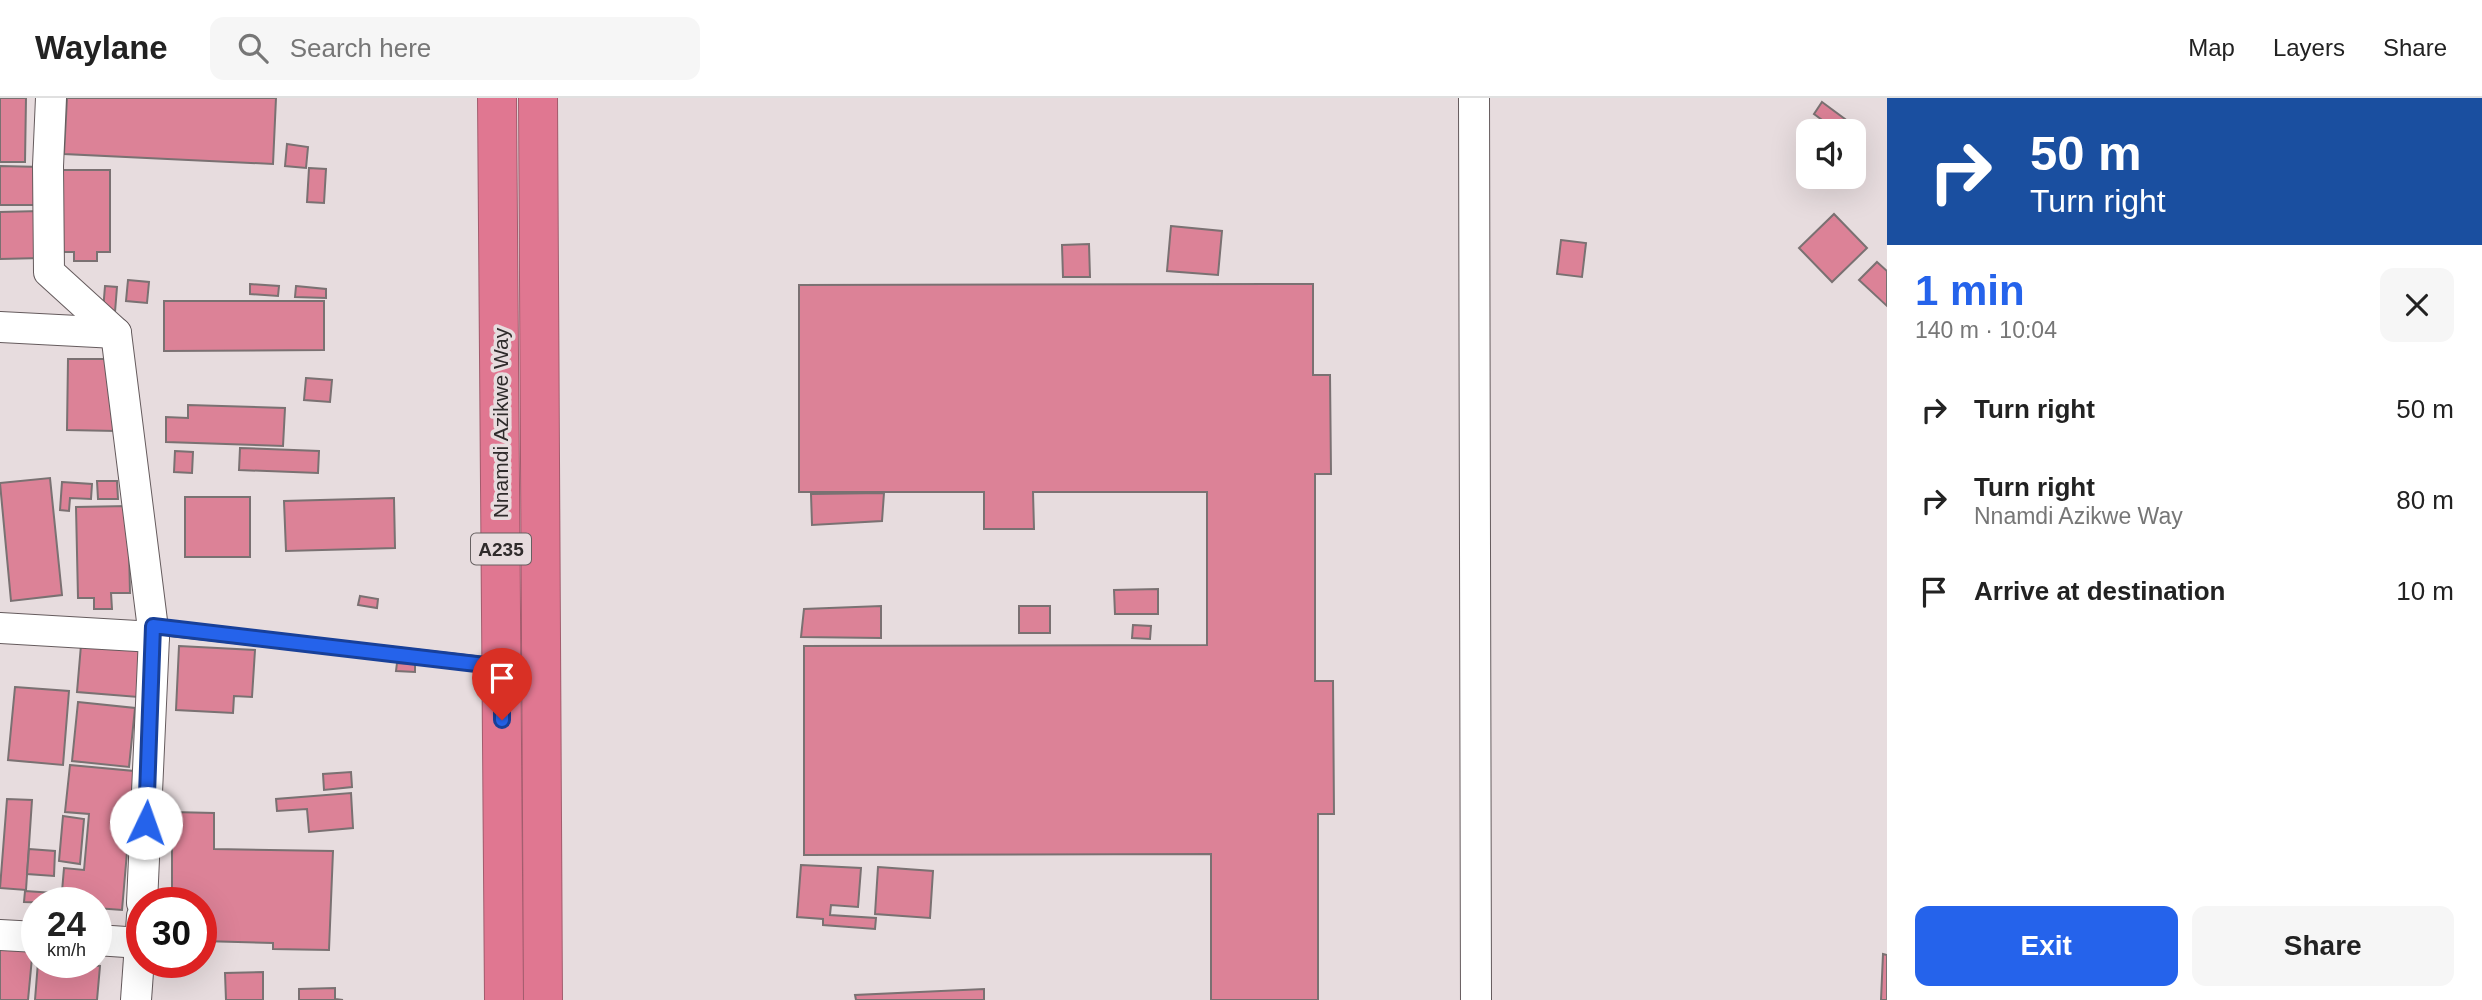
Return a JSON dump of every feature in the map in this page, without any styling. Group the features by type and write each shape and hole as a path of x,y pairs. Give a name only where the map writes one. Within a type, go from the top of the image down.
{"highway":[{"name":"Nnamdi Azikwe Way","path":"497,98 504,1000"},
{"name":"Nnamdi Azikwe Way","path":"538,98 543,1000"}],"street":[{"path":"51,98 48,166 49,272 116,332 153,632 143,887"},
{"path":"1474,98 1476,1000"},
{"path":"0,327 116,332"},
{"path":"0,628 153,632"},
{"path":"0,935 21,936"},
{"path":"136,1000 138,978"}],"lane":[{"path":"153,632 502,667"}],"building":[{"path":"0,98 26,98 25,162 0,162"},
{"path":"67,98 276,98 273,164 64,154"},
{"path":"1822,102 1845,119 1821,119 1814,114"},
{"path":"287,144 308,147 306,168 285,166"},
{"path":"0,166 42,167 41,205 0,205"},
{"path":"309,168 326,169 324,203 307,202"},
{"path":"51,170 110,170 110,252 97,252 97,261 74,261 74,252 50,252"},
{"path":"40,211 41,258 0,259 0,212"},
{"path":"1834,214 1867,248 1832,282 1799,248"},
{"path":"1171,226 1222,231 1218,275 1167,271"},
{"path":"1561,240 1586,243 1582,277 1557,274"},
{"path":"1089,244 1090,277 1063,277 1062,245"},
{"path":"1877,262 1887,271 1887,306 1859,280"},
{"path":"128,280 149,282 147,303 126,301"},
{"path":"250,284 279,286 278,296 250,294"},
{"path":"1313,284 1313,375 1330,375 1331,474 1315,474 1315,681 1333,681 1334,814 1318,814 1318,1000 1211,1000 1211,854 804,855 804,646 1207,645 1207,492 1033,492 1034,529 984,529 984,492 799,492 799,285"},
{"path":"105,286 117,287 115,312 103,311"},
{"path":"296,286 326,289 326,298 295,297"},
{"path":"164,301 324,301 324,350 164,351"},
{"path":"68,359 116,359 116,431 67,430"},
{"path":"306,378 332,380 330,402 304,400"},
{"path":"188,405 285,408 283,446 166,442 166,417 188,418"},
{"path":"240,448 319,451 318,473 239,470"},
{"path":"175,451 193,452 192,473 174,472"},
{"path":"50,478 62,595 11,601 0,483"},
{"path":"97,481 117,481 118,499 98,499"},
{"path":"62,482 92,484 91,499 70,498 69,511 60,510"},
{"path":"884,493 882,521 812,525 811,494"},
{"path":"185,497 250,497 250,557 185,557"},
{"path":"394,498 395,548 286,551 284,501"},
{"path":"128,506 130,593 111,593 112,609 94,609 94,598 78,598 76,507"},
{"path":"1158,589 1158,614 1115,614 1114,590"},
{"path":"360,596 378,599 377,608 358,605"},
{"path":"881,606 881,638 801,637 804,609"},
{"path":"1019,606 1050,606 1050,633 1019,633"},
{"path":"1133,625 1151,626 1150,639 1132,638"},
{"path":"81,645 142,650 138,697 77,692"},
{"path":"179,646 255,650 252,697 234,696 233,713 176,710"},
{"path":"397,663 415,664 415,672 396,671"},
{"path":"15,687 69,691 63,765 8,760"},
{"path":"78,702 135,708 129,767 72,761"},
{"path":"70,765 134,771 122,910 112,909 112,887 62,887 64,868 84,870 89,814 65,812"},
{"path":"351,772 352,787 324,790 323,774"},
{"path":"351,793 353,828 309,832 307,809 277,811 276,799"},
{"path":"7,799 32,800 26,887 21,887 21,890 0,888"},
{"path":"172,812 214,813 214,849 333,851 329,950 273,949 273,943 217,941 217,887 172,887"},
{"path":"63,816 84,819 80,864 59,861"},
{"path":"29,849 55,851 54,876 27,874"},
{"path":"801,865 861,868 858,907 831,905 830,915 876,918 875,929 823,925 823,919 797,917"},
{"path":"878,867 933,871 930,918 875,914"},
{"path":"0,944 21,946 21,978 30,978 28,1000 0,1000"},
{"path":"1883,954 1887,955 1887,1000 1881,1000"},
{"path":"263,972 263,1000 226,1000 225,973"},
{"path":"37,978 99,978 97,1000 35,1000"},
{"path":"335,988 335,999 343,1000 299,1000 299,989"},
{"path":"984,989 984,1000 856,1000 855,995"}],"route":[{"path":"146,823 153,626 502,667 502,720"}]}
